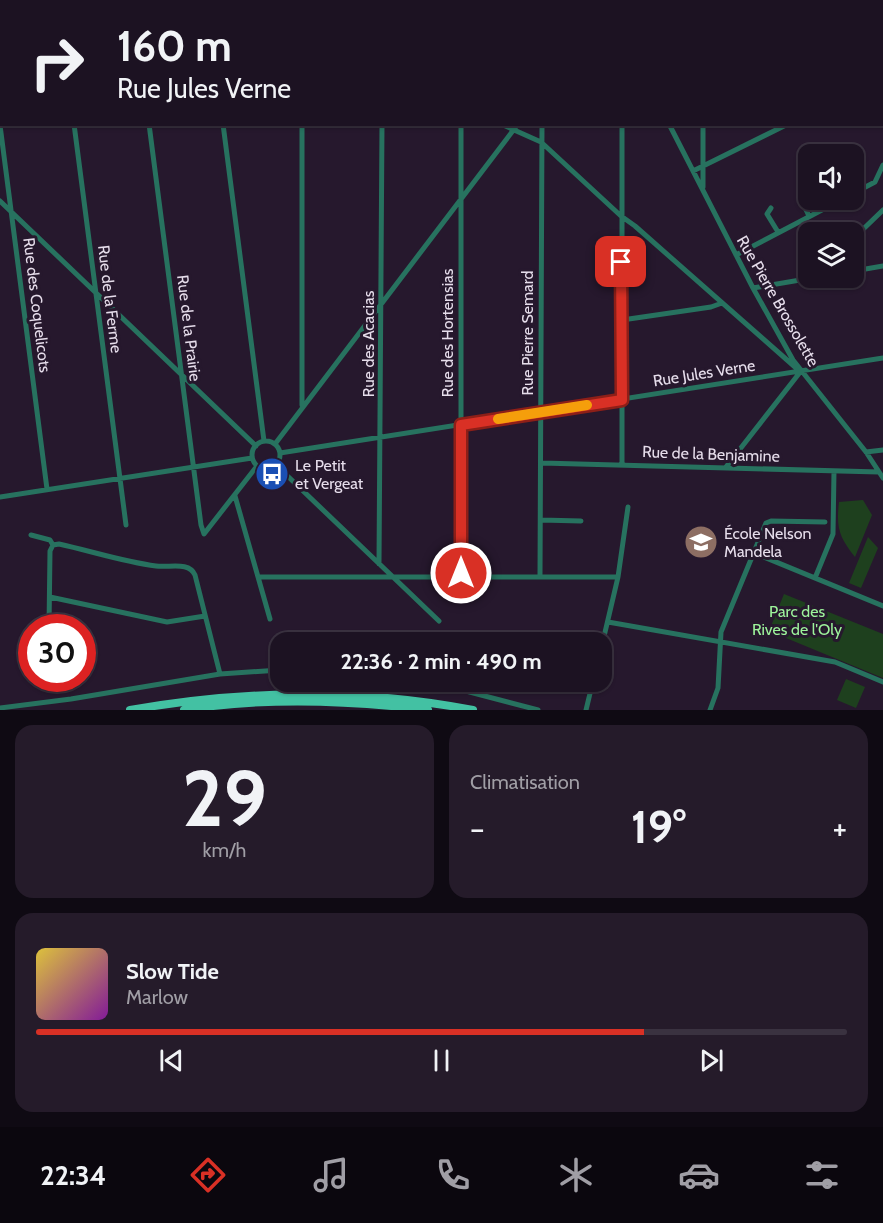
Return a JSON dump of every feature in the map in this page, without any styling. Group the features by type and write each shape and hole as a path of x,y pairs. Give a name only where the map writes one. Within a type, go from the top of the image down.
{"main road":[{"path":"130,710 203,699 261,694 313,694 406,700 473,710"},
{"path":"184,710 261,702 312,701 375,704 428,710"}],"street":[{"name":"Rue des Coquelicots","path":"0,126 47,489"},
{"name":"Rue de la Ferme","path":"74,126 126,525"},
{"name":"Rue de la Prairie","path":"149,126 193,466 204,534 235,496"},
{"path":"223,126 264,441"},
{"path":"302,126 302,406"},
{"name":"Rue des Acacias","path":"380,564 382,126"},
{"name":"Rue des Hortensias","path":"461,126 461,578"},
{"name":"Rue Pierre Semard","path":"540,577 542,126"},
{"path":"622,126 622,464"},
{"name":"Rue Pierre Brossolette","path":"670,126 753,288 801,372 866,452 883,478"},
{"path":"703,126 703,189"},
{"path":"693,171 784,126"},
{"path":"275,444 516,127 541,142 621,216 801,372 726,467"},
{"path":"864,188 875,182 883,165"},
{"path":"0,201 256,446"},
{"path":"771,207 767,214 778,232"},
{"path":"806,210 809,216"},
{"path":"736,255 821,210"},
{"path":"864,228 883,210"},
{"path":"864,269 883,266"},
{"path":"753,288 798,280"},
{"path":"622,320 711,307 722,303"},
{"path":"772,347 779,345 782,339"},
{"name":"Rue Jules Verne","path":"280,453 883,358"},
{"path":"264,441 275,444 280,453 276,465 265,470 257,466 252,458 256,446 264,441"},
{"path":"866,452 883,450"},
{"path":"0,497 252,458"},
{"name":"Rue de la Benjamine","path":"542,463 879,472"},
{"path":"276,465 439,621"},
{"path":"257,466 235,496 270,619"},
{"path":"815,578 833,534 834,471"},
{"path":"605,632 618,577 627,507"},
{"path":"541,520 581,521"},
{"path":"710,710 718,688 721,632 766,523 771,521 825,522"},
{"path":"31,535 50,540 53,545"},
{"path":"53,545 59,544 157,567 188,567 193,570 220,674"},
{"path":"49,614 50,551 53,545"},
{"path":"754,554 883,606"},
{"path":"258,577 618,577"},
{"path":"50,597 167,622 205,616"},
{"path":"608,622 835,662 883,682"},
{"path":"0,708 71,699 220,674 270,671"},
{"path":"467,692 538,710"},
{"path":"586,710 590,692"}],"green space":[{"path":"863,500 872,515 855,557 845,544 840,532 839,502"},
{"path":"868,537 878,548 861,588 849,583"},
{"name":"Parc des Rives de l'Oly","path":"784,594 883,634 883,678 769,631"},
{"path":"846,679 865,687 856,708 837,700"}],"slow traffic":[{"path":"498,419 587,405"}],"place":[{"name":"Le Petit et Vergeat","path":"272,474"},
{"name":"École Nelson Mandela","path":"701,542"}],"route":[{"path":"461,573 461,425 622,400 621,262"}]}
